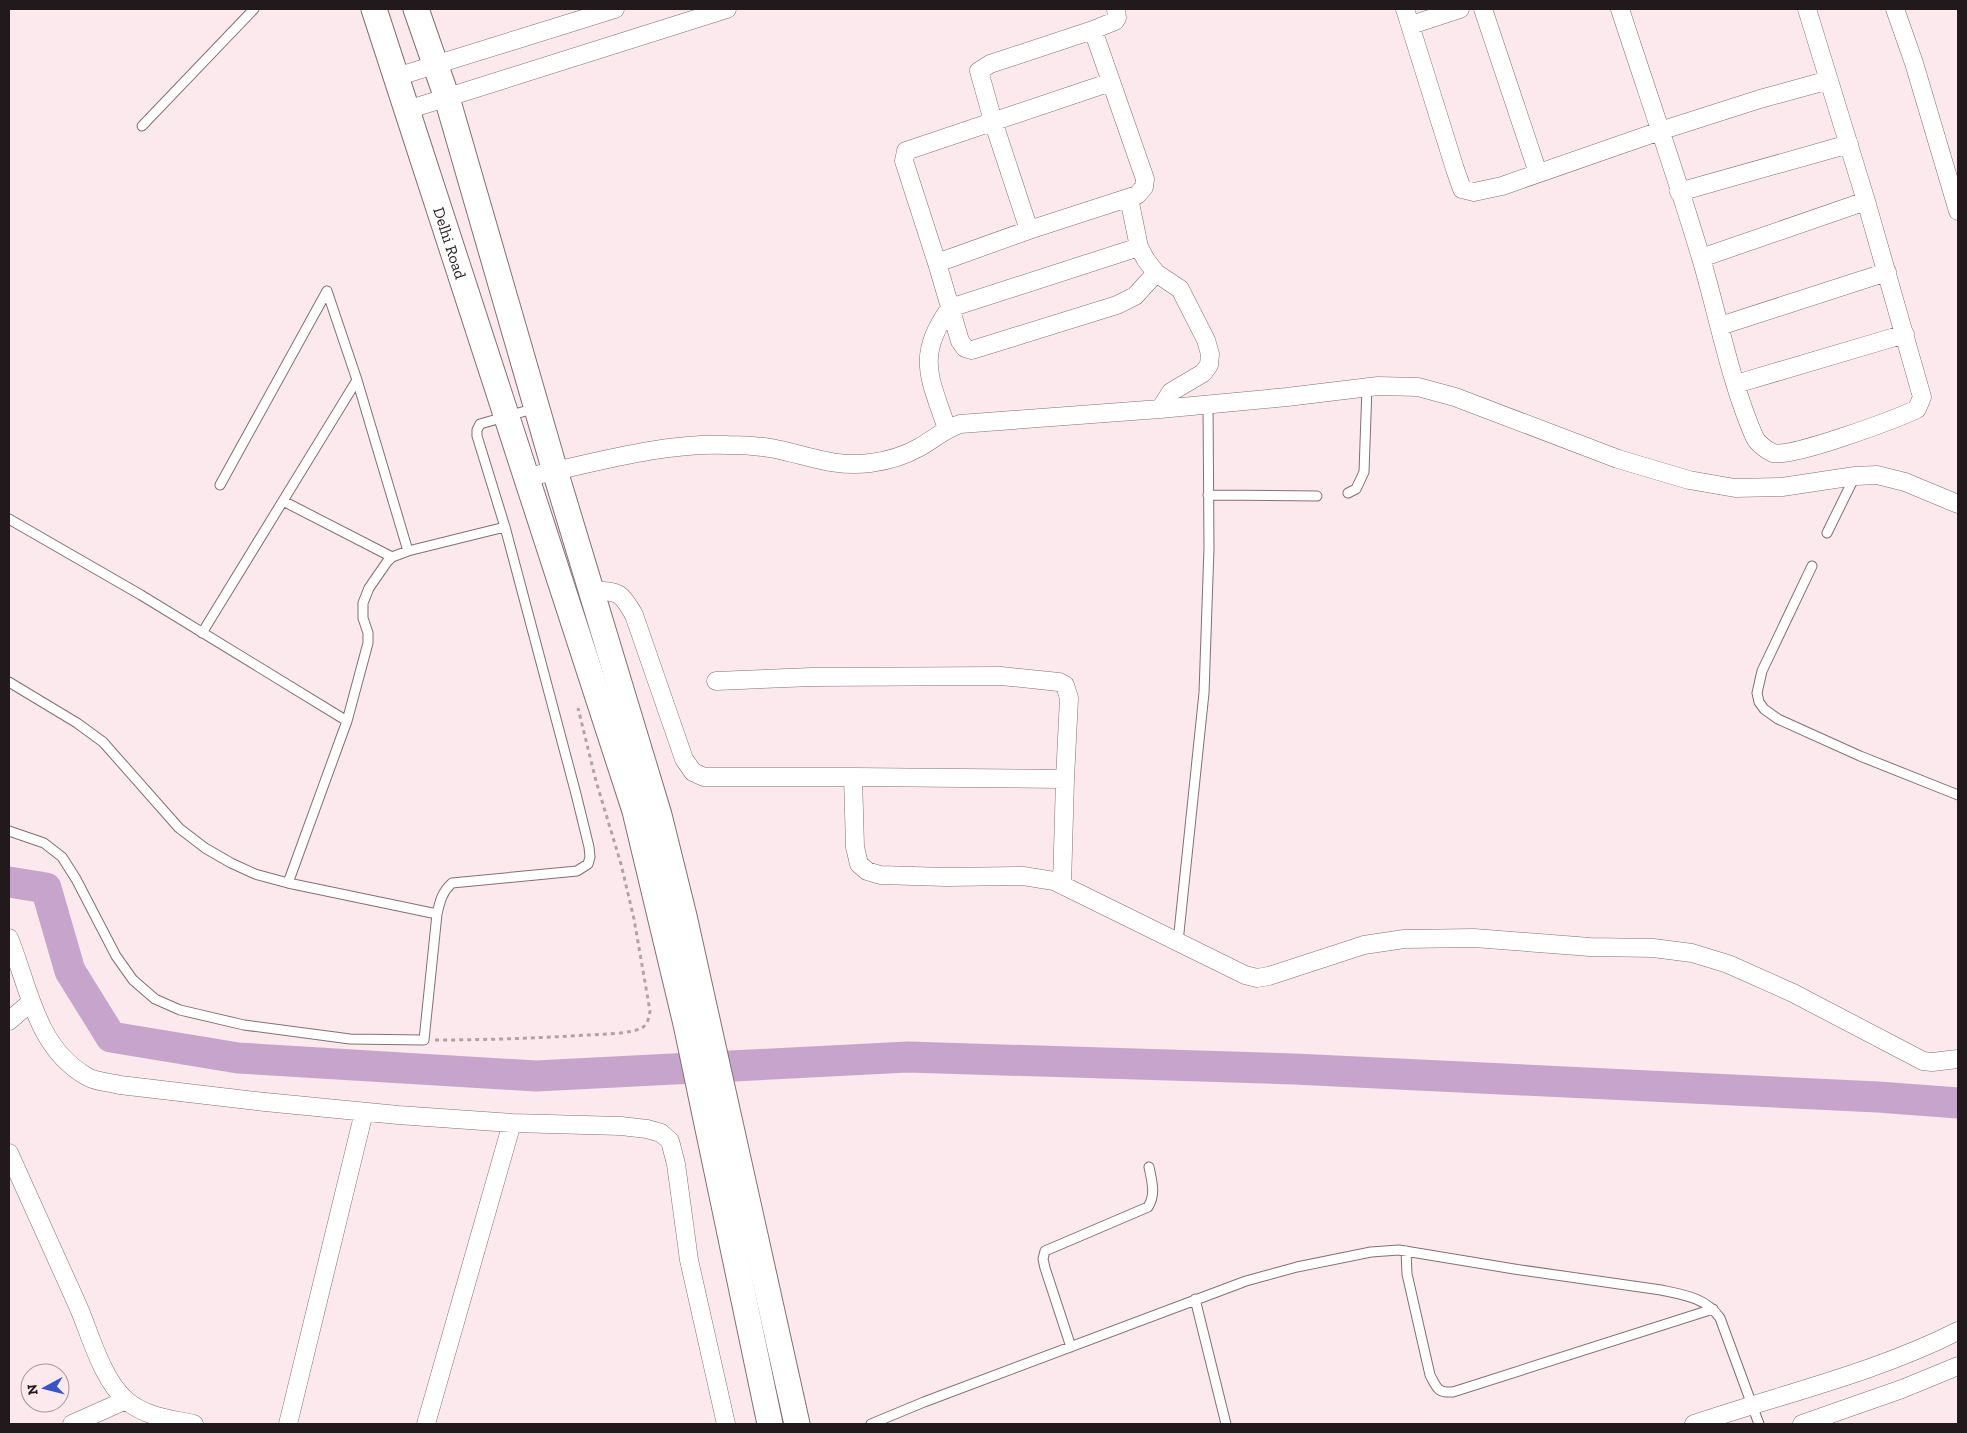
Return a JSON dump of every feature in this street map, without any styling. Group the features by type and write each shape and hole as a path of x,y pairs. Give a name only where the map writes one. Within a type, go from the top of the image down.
{"main road":[{"name":"Delhi Road","path":"374,9 635,810 697,1022"},
{"path":"416,9 447,98 536,408 659,815 684,916 708,1134 770,1424"},
{"path":"697,1022 732,1130 797,1424"}],"street":[{"path":"396,76 615,9"},
{"path":"407,110 727,9"},
{"path":"1029,230 979,75 982,68 1115,21 1118,18 1116,9"},
{"path":"1460,9 1408,17 1462,189 1474,192 1502,186 1660,131 1760,99 1829,80"},
{"path":"1483,9 1538,173"},
{"path":"1620,9 1701,258 1736,384 1755,437 1766,449 1775,454 1808,448 1898,418 1917,408 1922,397 1866,201 1807,9"},
{"path":"1895,9 1914,62 1958,211"},
{"path":"937,264 1029,230 1129,198 1137,195 1144,187 1145,179 1092,30"},
{"path":"1111,82 906,151 904,156 960,341 965,348 972,350 1118,305 1135,296 1156,273"},
{"path":"1680,192 1848,144"},
{"path":"1129,198 1139,247 1156,273 1183,293 1206,340 1210,354 1209,365 1203,373 1171,392 1160,409"},
{"path":"1701,258 1866,201"},
{"path":"947,429 929,376 927,363 938,325 950,308 1139,247"},
{"path":"1720,326 1887,272"},
{"path":"1736,384 1905,334"},
{"path":"527,477 640,453 693,446 727,444 769,448 833,464 870,463 904,454 920,447 947,429 960,424 1160,409 1367,387 1418,387 1455,397 1618,459 1689,480 1735,488 1782,487 1855,476 1877,475 1958,504"},
{"path":"591,590 617,592 626,600 634,616 684,759 693,772 704,777 852,776 1065,779"},
{"path":"716,680 812,676 1001,676 1053,680 1065,685 1069,698 1062,885"},
{"path":"852,776 855,847 859,864 867,872 880,875 946,877 1023,876 1054,881 1245,975 1256,978 1269,976 1364,945 1404,939 1474,938 1590,947 1653,948 1692,952 1728,964 1793,993 1923,1061 1932,1062 1958,1059"},
{"path":"9,938 42,1031 67,1062 88,1077 120,1085 364,1112 512,1123 630,1127 661,1133 670,1141 676,1164 689,1260 726,1424"},
{"path":"9,1021 31,1002"},
{"path":"288,1424 364,1112"},
{"path":"426,1424 512,1123"},
{"path":"9,1153 79,1308 108,1378 126,1400 141,1410 157,1417 194,1424"},
{"path":"1694,1424 1853,1374 1924,1348 1958,1331"},
{"path":"1802,1424 1902,1389 1958,1366"},
{"path":"72,1424 126,1400"}],"lane":[{"path":"142,126 254,9"},
{"path":"220,485 327,291 357,380 408,551"},
{"path":"202,633 357,380"},
{"path":"1348,493 1356,489 1364,472 1367,387"},
{"path":"1178,942 1204,693 1209,548 1208,404"},
{"path":"9,831 44,844 62,857 76,879 116,956 133,980 155,999 180,1010 244,1025 350,1039 424,1040 437,914 442,895 452,883 564,874 583,868 588,864 590,857 590,847 505,527 478,443 477,430 480,424 536,408"},
{"path":"1827,533 1855,476"},
{"path":"1208,495 1317,496"},
{"path":"282,501 392,557"},
{"path":"9,519 142,595 347,721"},
{"path":"288,883 347,721 368,643 368,634 362,618 363,603 381,569 392,557 408,551 505,527"},
{"path":"1812,566 1762,671 1758,693 1759,702 1764,709 1778,719 1860,756 1958,795"},
{"path":"9,682 77,723 102,742 179,828 205,848 231,863 255,874 288,883 437,914"},
{"path":"1071,1347 1045,1268 1043,1254 1046,1251 1148,1207 1152,1200 1153,1192 1149,1167"},
{"path":"871,1424 924,1402 1246,1281 1297,1267 1371,1252 1406,1251 1683,1294 1704,1302 1720,1318 1759,1424"},
{"path":"1406,1251 1407,1274 1430,1375 1436,1388 1443,1392 1453,1392 1713,1309"},
{"path":"1195,1299 1226,1424"}],"waterway":[{"path":"9,882 46,888 70,971 111,1037 238,1058 536,1076 908,1057 1294,1069 1878,1097 1958,1103"}]}
